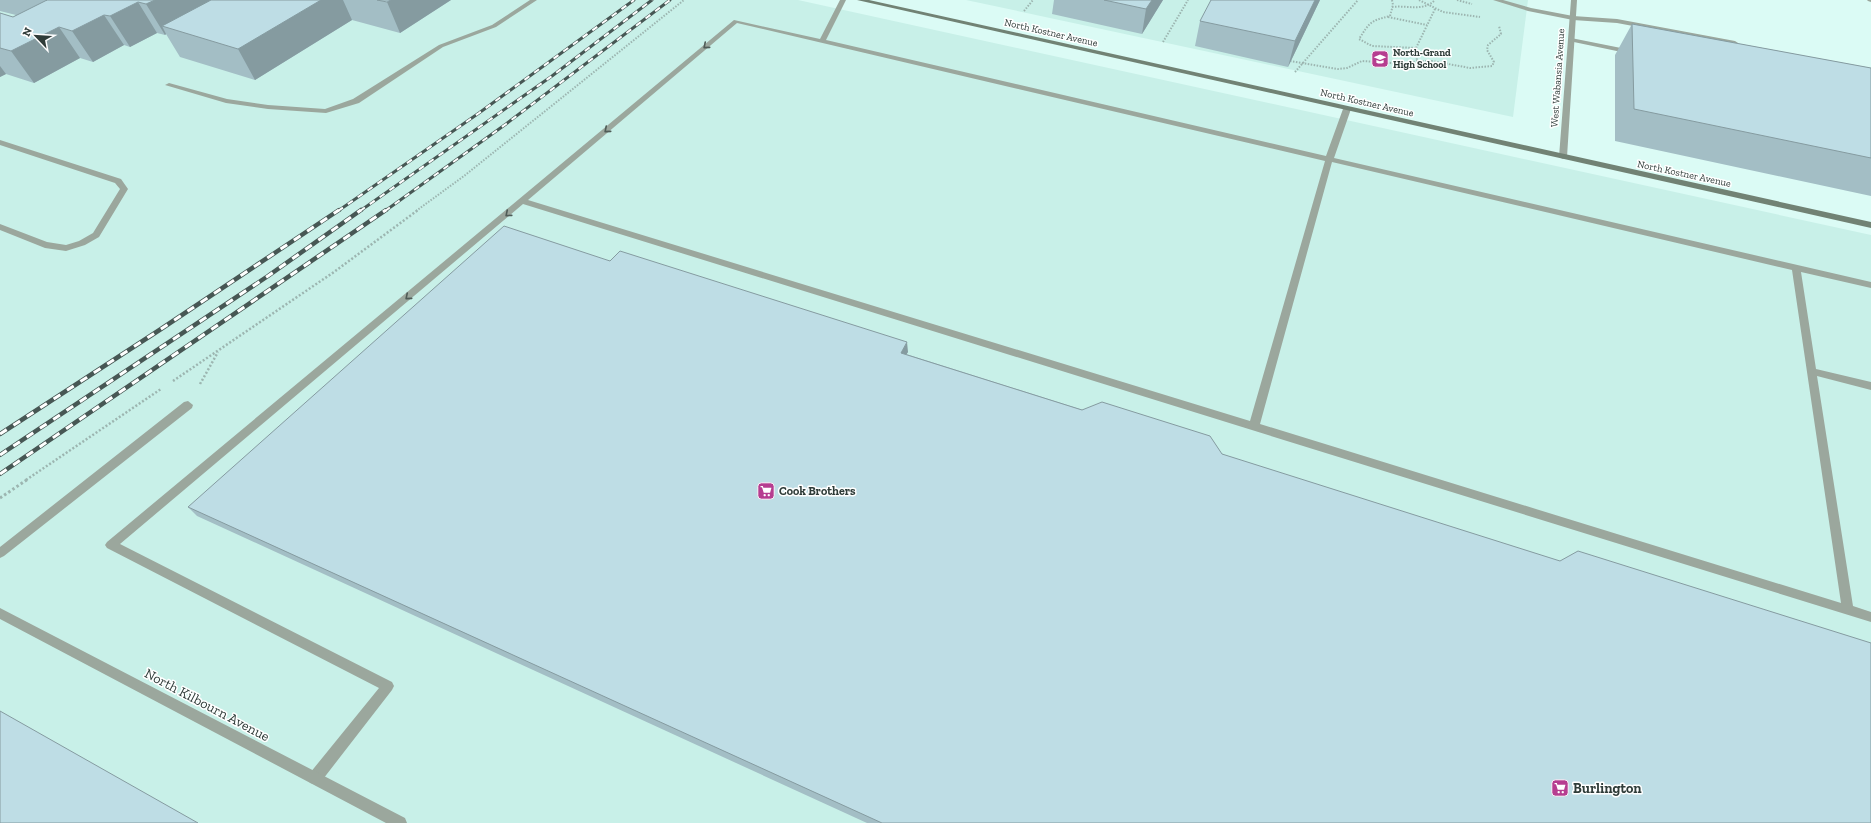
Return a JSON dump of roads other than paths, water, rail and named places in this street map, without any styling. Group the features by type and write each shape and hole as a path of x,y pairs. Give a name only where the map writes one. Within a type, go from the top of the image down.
{"street":[{"path":"169,85 233,102 268,107 326,111 356,100 441,46 494,26 534,0"},
{"path":"822,42 843,0"},
{"name":"North Kostner Avenue","path":"860,0 1871,225"},
{"path":"1496,0 1530,10 1573,18 1617,21 1740,44"},
{"name":"West Wabansia Avenue","path":"1563,157 1574,0"},
{"path":"315,778 388,686 111,545 736,21 1871,285"},
{"path":"1571,40 1642,54"},
{"path":"1254,426 1329,160 1347,109"},
{"path":"0,142 118,181 124,189 96,235 82,243 66,248 45,245 0,227"},
{"path":"523,201 1871,617"},
{"path":"1796,268 1848,610"},
{"path":"1812,371 1871,386"},
{"path":"0,554 188,406"},
{"name":"North Kilbourn Avenue","path":"0,613 400,823"}],"railway":[{"path":"338,211 479,113 634,0"},
{"path":"360,211 552,76 652,0"},
{"path":"385,211 506,124 670,0"},
{"path":"0,434 339,210"},
{"path":"0,455 268,276 361,210"},
{"path":"0,474 386,210"}],"place":[{"name":"North-Grand High School","path":"1380,59"},
{"name":"Cook Brothers","path":"766,491"},
{"name":"Burlington","path":"1560,788"}]}
